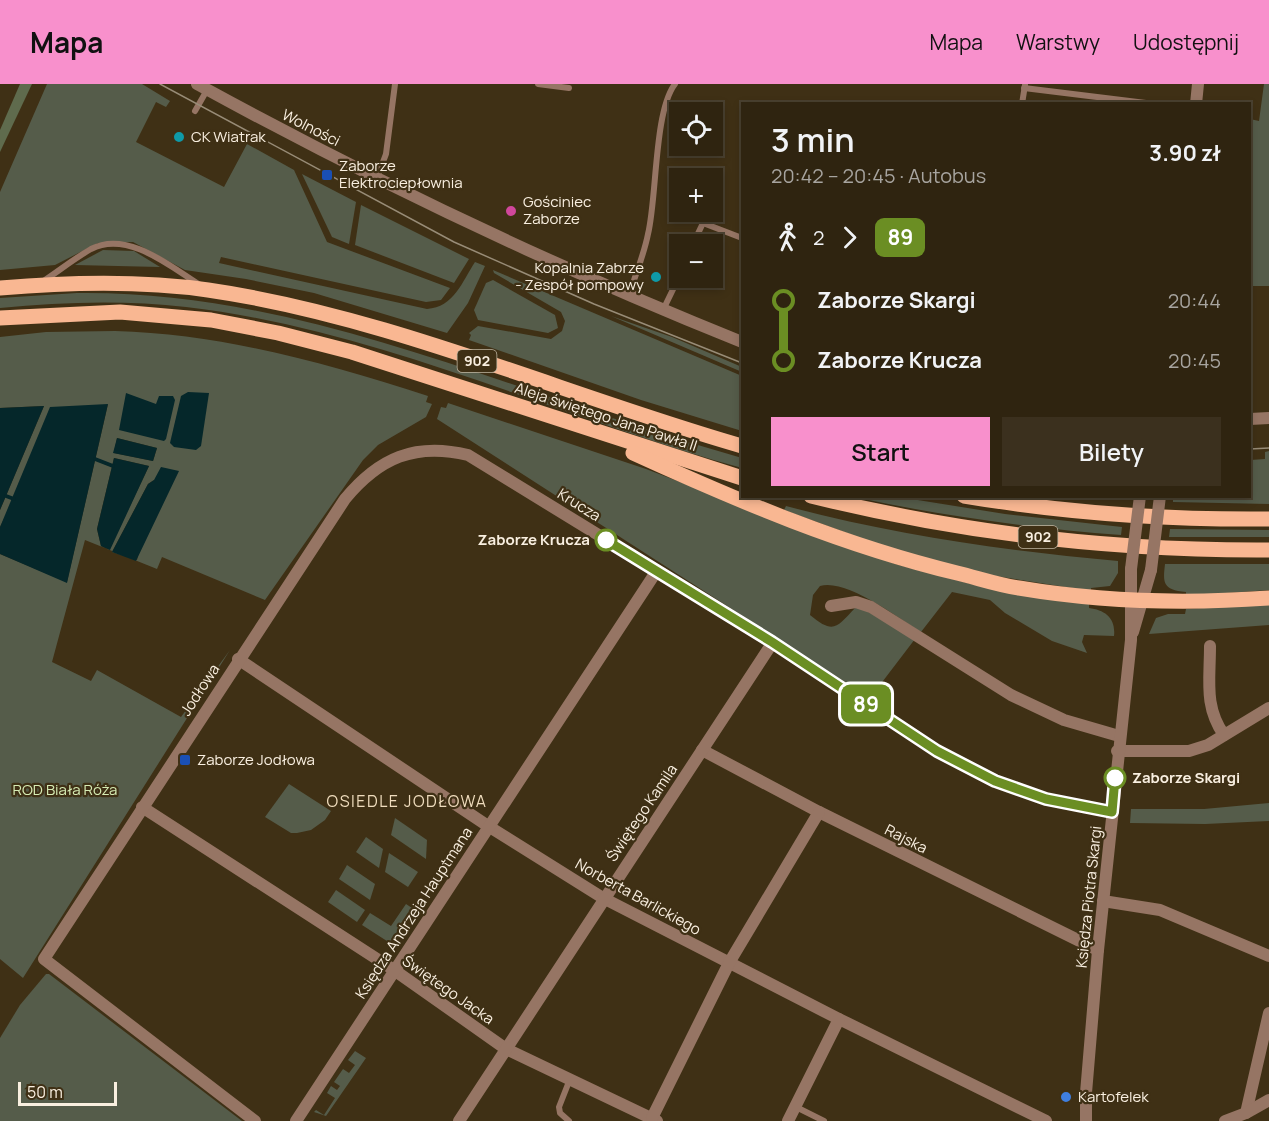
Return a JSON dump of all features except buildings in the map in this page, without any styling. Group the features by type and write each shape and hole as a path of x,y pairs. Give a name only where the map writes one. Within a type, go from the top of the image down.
{"main road":[{"name":"Aleja świętego Jana Pawła II","path":"0,288 39,284 120,282 208,290 359,322 741,446"},
{"name":"Aleja świętego Jana Pawła II","path":"0,318 120,312 211,320 278,333 352,352 567,424 741,478"},
{"path":"567,424 732,496 892,557 1018,588 1136,601 1217,602 1269,598"},
{"name":"902","path":"819,498 864,510 1023,536 1148,548 1269,550"},
{"name":"902","path":"979,498 1098,514 1173,518 1269,519"}],"street":[{"path":"1196,102 1198,84"},
{"name":"Wolności","path":"202,87 376,179 519,248 741,342"},
{"path":"1251,418 1269,418"},
{"name":"Krucza","path":"401,455 434,449 468,455 772,642 937,751 995,781 1046,799 1112,812"},
{"name":"Jodłowa","path":"255,1121 44,959 238,659 345,499 361,479 401,455"},
{"name":"Księdza Piotra Skargi","path":"1086,1121 1086,1093 1117,751 1136,601 1131,569 1140,498"},
{"name":"Księdza Piotra Skargi","path":"1136,601 1151,570 1160,498"},
{"name":"Księdza Andrzeja Hauptmana","path":"296,1121 657,572"},
{"path":"831,606 856,602 871,607 1011,695 1064,720 1119,736"},
{"name":"Świętego Kamila","path":"459,1121 772,642"},
{"path":"1210,646 1210,704 1213,718 1224,735"},
{"name":"Norberta Barlickiego","path":"238,659 488,826 603,898 839,1019 1046,1121"},
{"path":"1117,751 1189,751 1208,745 1269,708"},
{"name":"Rajska","path":"702,750 819,812 1098,950"},
{"name":"Świętego Jacka","path":"142,807 394,970 506,1049 654,1120"},
{"path":"654,1120 729,963 819,812"},
{"path":"1103,901 1160,910 1269,956"},
{"path":"1246,1113 1269,1013"},
{"path":"788,1121 839,1019"},
{"path":"1225,1121 1246,1113 1269,1100"}],"lane":[{"path":"376,179 386,154 395,84"},
{"path":"538,84 569,88"},
{"path":"629,296 649,233 665,107 675,84"},
{"path":"1022,102 1025,86 1140,102"},
{"path":"195,111 202,87"},
{"path":"698,234 703,223 741,238"},
{"path":"39,284 91,249 106,245 141,249 208,290"},
{"path":"663,310 674,288"},
{"path":"569,1121 560,1113 559,1107 570,1079"},
{"path":"795,1107 824,1121"}],"green space":[{"path":"20,84 32,84 0,152 0,130"},
{"path":"47,84 142,84 170,101 166,107 156,102 136,142 224,187 247,144 294,170 327,242 450,288 441,300 426,302 221,257 219,263 427,309 444,304 451,299 475,262 485,266 468,303 447,333 314,293 246,279 185,270 133,242 98,243 55,265 0,270 0,192"},
{"path":"1264,84 1269,84 1269,286 1251,286 1251,119 1259,121"},
{"path":"302,174 356,202 349,244 332,237"},
{"path":"361,205 469,259 454,283 355,245"},
{"path":"103,250 134,251 160,267 75,265"},
{"path":"493,270 741,376 741,431 641,400 469,340 471,335 469,333 478,326 551,339 562,331 565,321 561,312 494,273"},
{"path":"493,280 555,315 558,328 548,333 478,320 474,310 486,283"},
{"path":"77,293 136,295 195,300 310,323 423,355 741,458 741,468 397,354 327,334 257,318 186,307 140,303 70,303 0,308 0,298"},
{"path":"611,316 672,337 741,367 741,372"},
{"name":"ROD Biała Róża","path":"46,332 155,333 234,344 312,362 389,384 428,396 426,402 432,404 426,417 378,445 363,460 265,600 162,557 157,569 126,556 137,560 154,480 148,484 112,551 109,550 149,466 114,458 97,529 101,546 106,548 85,540 52,662 91,681 97,670 181,717 230,650 23,978 0,959 0,554 67,582 108,404 14,499 0,527 0,510 44,406 0,408 0,337","holes":["117,438 157,448 153,461 114,453"]},
{"path":"448,403 646,469 895,564 979,586 1089,603 1089,608 1108,616 1113,624 1114,636 1084,635 1082,642 1087,653 1052,641 1005,613 990,600 952,592 921,632 857,593 831,585 820,586 813,595 810,615 825,625 830,627 839,624 855,608 860,607 915,639 870,698 437,419 441,407 446,408"},
{"path":"1269,451 1269,504 1173,502 1173,498 1251,498 1251,460 1265,459 1265,452"},
{"path":"859,498 905,498 1005,514 1122,527 1121,535 987,521"},
{"path":"786,506 950,541 1118,561 1118,573 1110,586 1091,588 1091,591 983,574 899,552 784,510"},
{"path":"1170,529 1269,530 1269,537 1169,537"},
{"path":"1165,564 1269,564 1269,590 1186,596 1186,592 1172,589 1166,584"},
{"path":"1269,604 1269,625 1149,634 1156,618 1168,614 1185,614 1186,609"},
{"path":"289,784 331,811 325,820 311,830 291,833 265,817"},
{"path":"1269,803 1269,821 1205,824 1130,823 1131,809 1204,809"},
{"path":"395,818 427,840 426,859 391,835"},
{"path":"366,837 383,849 379,868 356,852"},
{"path":"389,853 418,872 408,887 385,872"},
{"path":"347,865 375,884 370,900 339,879"},
{"path":"336,890 365,910 357,922 328,902"},
{"path":"406,904 412,908 390,943 362,925 370,913 391,926"},
{"path":"46,974 242,1121 0,1121 0,1038 20,1005"},
{"path":"355,1051 366,1058 326,1116 314,1112 316,1110 324,1115 335,1098 327,1093 331,1086 337,1090 340,1086 334,1082 343,1069 349,1073 355,1065 348,1060"}],"water":[{"path":"188,392 209,393 201,446 196,450 174,447 170,443 181,396"},
{"path":"126,393 156,404 159,396 173,396 175,400 164,441 119,430"},
{"path":"108,404 67,583 0,554 0,527 50,407"},
{"path":"44,406 6,496 0,510 0,408"},
{"path":"117,438 157,448 153,461 113,453"},
{"path":"114,458 149,466 110,550 101,546 97,529"},
{"path":"161,467 179,471 136,561 112,552 148,484 154,480"}],"waterway":[{"path":"95,459 113,466"},
{"path":"6,496 14,499"}],"tram line":[{"path":"160,84 454,242 594,304 741,363"},
{"path":"1251,449 1269,448"}],"bus line":[{"name":"89","path":"606,540 772,642 937,751 995,781 1046,799 1112,812 1115,778"}],"place":[{"name":"CK Wiatrak","path":"179,137"},
{"name":"Zaborze Elektrociepłownia","path":"327,175"},
{"name":"Gościniec Zaborze","path":"511,211"},
{"name":"Kopalnia Zabrze - Zespół pompowy","path":"656,277"},
{"name":"Zaborze Krucza","path":"606,540"},
{"name":"Zaborze Jodłowa","path":"185,760"},
{"name":"Zaborze Skargi","path":"1115,778"},
{"name":"Kartofelek","path":"1066,1097"}],"district":[{"name":"OSIEDLE JODŁOWA","path":"407,801"}]}
